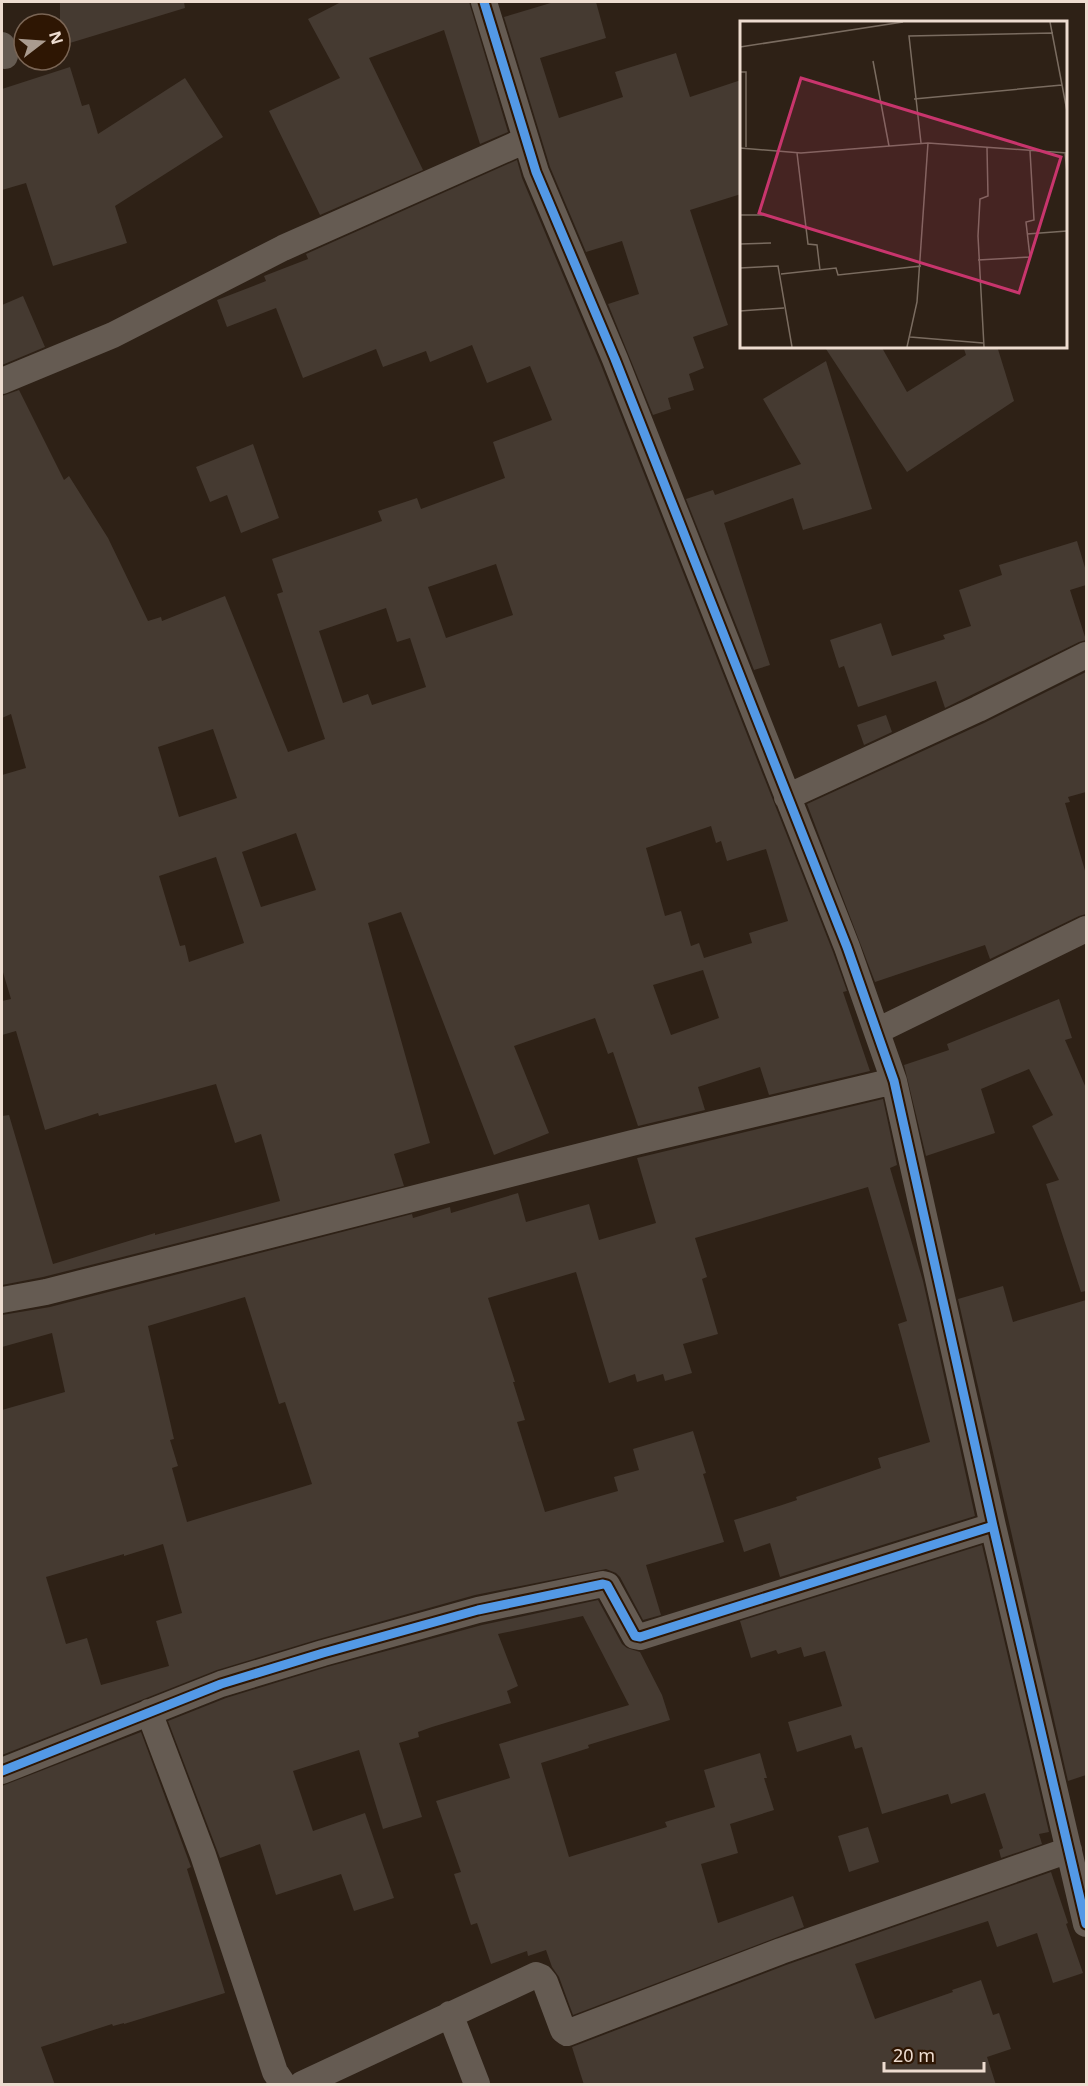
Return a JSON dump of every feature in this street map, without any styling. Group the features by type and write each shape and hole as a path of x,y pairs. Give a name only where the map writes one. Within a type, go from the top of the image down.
{"street":[{"path":"484,2 536,172 615,359 847,947 894,1082 993,1526 1086,1924"},
{"path":"2,381 113,335 283,248 526,140"},
{"path":"787,797 978,709 1086,655"},
{"path":"877,1031 1086,929"},
{"path":"2,1300 46,1292 632,1143 894,1082"},
{"path":"2,1772 221,1684 478,1610 603,1584 607,1585 635,1636 640,1637 993,1526"},
{"path":"149,1712 203,1855 275,2072 283,2085"},
{"path":"302,2085 536,1975 542,1977 545,1982 563,2030 567,2033 781,1951 1069,1850"},
{"path":"450,2014 477,2085"}],"building":[{"path":"60,2 184,2 185,8 72,42 72,12 60,12"},
{"path":"341,2 469,2 508,132 480,144 444,30 369,58 423,170 320,215 269,111 340,78 308,19"},
{"path":"554,2 596,2 606,38 540,58 559,118 623,97 615,72 676,53 690,97 740,80 740,194 690,210 728,325 693,337 704,368 689,374 694,390 668,398 671,409 653,415 608,304 639,294 622,241 586,252 550,167 504,17"},
{"path":"55,72 72,72 82,106 89,104 98,134 185,78 223,137 115,206 127,243 53,266 26,183 2,190 2,89"},
{"path":"517,160 522,178 601,365 833,952 847,991 843,992 870,1071 769,1095 760,1067 698,1087 705,1110 638,1126 613,1052 608,1054 595,1018 514,1046 549,1133 494,1155 401,912 368,923 430,1143 394,1154 404,1186 43,1277 2,1285 2,1116 9,1115 53,1264 155,1233 155,1235 280,1201 261,1134 235,1143 216,1084 99,1116 98,1113 45,1130 16,1031 2,1035 2,1001 11,999 2,969 2,775 26,768 11,714 2,718 2,396 19,390 64,480 69,476 108,538 148,621 161,617 162,621 225,596 288,752 325,739 277,594 283,592 272,559 382,521 378,511 417,498 421,509 505,478 493,442 552,420 530,366 487,383 472,345 430,362 426,351 383,367 376,349 303,378 276,308 227,327 217,300 266,281 264,276 308,259 306,254","holes":["496,564 513,615 446,638 428,587","386,608 397,642 410,638 426,687 372,705 368,694 343,703 319,631","213,729 237,798 179,817 158,747","711,826 716,843 721,841 727,861 766,849 788,921 749,933 752,943 704,958 699,943 691,946 681,911 665,916 646,848","296,833 316,890 261,907 242,852","216,857 244,943 189,962 185,945 180,946 159,876","703,970 719,1018 671,1035 653,985"]},
{"path":"23,296 45,347 2,365 2,305"},
{"path":"825,348 882,348 907,392 966,355 964,348 998,348 1014,401 907,472"},
{"path":"826,361 872,509 803,530 793,498 724,523 770,665 754,670 686,499 713,490 715,495 801,464 763,399"},
{"path":"253,444 279,518 241,533 227,495 210,502 196,467"},
{"path":"1077,541 1086,571 1086,585 1070,590 1086,640 945,708 936,681 858,707 844,666 839,668 830,640 881,623 892,656 945,639 943,635 971,626 959,590 1002,575 999,565"},
{"path":"1086,672 1086,792 1068,797 1070,802 1065,803 1086,874 1086,914 990,959 985,945 875,982 807,804 984,723"},
{"path":"886,715 892,732 864,745 857,725"},
{"path":"1059,999 1072,1038 1065,1040 1086,1088 1086,1291 1081,1292 1046,1184 1059,1180 1032,1126 1053,1115 1029,1069 981,1089 995,1133 926,1156 904,1065 949,1050 947,1044"},
{"path":"883,1099 897,1165 890,1168 923,1281 975,1516 780,1577 770,1543 744,1552 734,1520 797,1500 796,1497 881,1468 878,1458 930,1442 898,1324 907,1321 868,1187 695,1238 707,1277 702,1279 718,1334 683,1344 692,1373 665,1381 663,1374 637,1382 635,1374 609,1383 576,1272 488,1298 515,1382 513,1382 525,1420 517,1422 545,1512 618,1491 614,1477 639,1470 633,1449 693,1431 706,1473 703,1474 724,1542 646,1565 661,1615 643,1620 620,1577 606,1569 475,1595 217,1670 2,1755 2,1410 65,1392 52,1333 2,1347 2,1315 50,1307 412,1214 413,1218 450,1207 451,1213 518,1193 526,1222 589,1204 599,1240 656,1223 637,1158","holes":["245,1297 279,1404 285,1402 312,1484 187,1522 172,1468 178,1466 170,1440 174,1439 148,1326","163,1544 182,1613 156,1621 169,1666 101,1685 87,1638 66,1644 46,1577"]},
{"path":"1003,1286 1013,1322 1086,1300 1086,1775 1068,1781 958,1299"},
{"path":"982,1545 1049,1832 1039,1834 1042,1844 1001,1858 999,1850 1003,1848 985,1793 951,1804 948,1794 882,1814 862,1747 855,1749 851,1735 797,1752 788,1722 842,1706 825,1651 804,1657 801,1647 778,1654 776,1650 751,1658 740,1621"},
{"path":"598,1600 622,1644 640,1652 662,1695 670,1720 588,1745 589,1748 541,1763 569,1857 667,1827 665,1822 715,1807 704,1770 760,1753 767,1778 764,1778 774,1810 730,1824 738,1853 701,1864 718,1923 793,1896 804,1927 573,2015 546,1950 528,1956 527,1951 491,1964 477,1923 471,1925 454,1874 461,1872 436,1801 510,1778 499,1744 629,1705 583,1616 498,1634 518,1686 507,1691 511,1703 418,1732 419,1737 399,1743 422,1817 383,1829 359,1750 293,1771 313,1831 365,1813 394,1898 354,1911 341,1874 276,1895 260,1844 220,1858 168,1721 226,1698 327,1667 482,1625"},
{"path":"141,1732 191,1867 187,1869 225,1993 124,2024 113,2026 112,2024 41,2047 55,2085 2,2085 2,1786"},
{"path":"868,1827 879,1862 849,1872 838,1836"},
{"path":"1051,1872 1083,1973 1053,1983 1037,1933 997,1947 988,1921 855,1964 875,2019 981,1980 993,2015 999,2013 1011,2049 987,2057 996,2085 584,2085 572,2047 786,1965"}],"cycle path":[{"path":"484,2 536,172 615,359 847,947 894,1081 993,1526 1086,1924"},
{"path":"2,1771 221,1684 478,1610 603,1584 607,1585 635,1636 640,1637 993,1526"}]}
